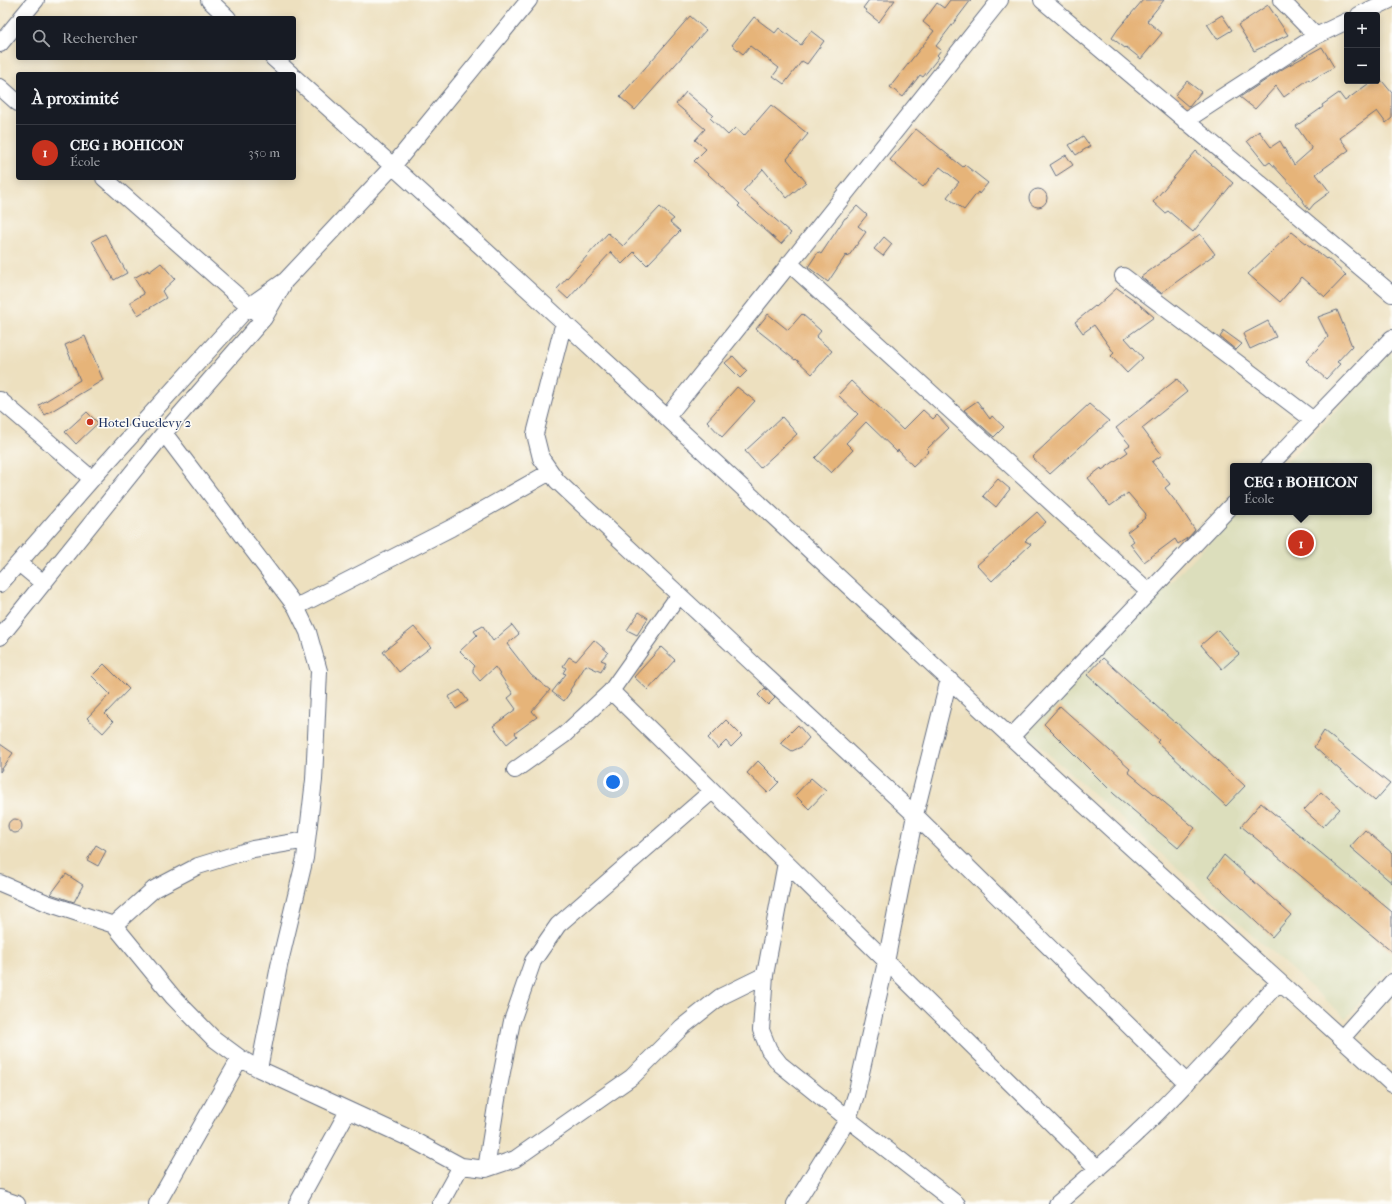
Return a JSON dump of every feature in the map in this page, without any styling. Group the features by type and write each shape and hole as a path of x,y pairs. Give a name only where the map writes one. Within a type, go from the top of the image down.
{"street":[{"path":"23,16 36,0"},
{"path":"209,0 226,16"},
{"path":"0,584 92,479 249,306 286,280 393,166 529,0"},
{"path":"667,417 1000,0"},
{"path":"1042,0 1392,294"},
{"path":"1281,0 1316,36"},
{"path":"1365,12 1390,0"},
{"path":"1185,121 1316,36 1344,22"},
{"path":"0,44 16,24"},
{"path":"275,60 289,72"},
{"path":"296,79 564,322 1011,737 1392,1084"},
{"path":"0,87 16,101"},
{"path":"106,180 264,318"},
{"path":"790,263 1149,592"},
{"path":"1123,276 1313,420"},
{"path":"0,637 164,433 264,318 286,280"},
{"path":"564,322 535,434 541,458 557,481 915,815 1187,1083"},
{"path":"1272,463 1392,338"},
{"path":"0,400 92,479"},
{"path":"164,433 296,607 308,632 318,671 314,780 305,858 279,966 259,1069"},
{"path":"296,607 451,528 550,472"},
{"path":"1011,737 1230,507"},
{"path":"19,563 43,584"},
{"path":"515,770 564,735 611,690 680,595"},
{"path":"795,1204 848,1119 856,1095 886,962 915,815 949,679"},
{"path":"611,690 1098,1169"},
{"path":"486,1169 499,1087 512,1021 532,961 558,924 712,790"},
{"path":"114,925 154,889 198,866 253,849 307,840"},
{"path":"786,863 764,975 761,1030 769,1050 780,1064 957,1204"},
{"path":"0,883 47,903 114,925 173,998 213,1038 240,1058 259,1069 413,1140 461,1166 486,1169 516,1159 632,1076 682,1027 720,997 764,975"},
{"path":"1056,1204 1098,1169 1144,1126 1187,1083 1280,982"},
{"path":"1342,1038 1392,982"},
{"path":"157,1204 240,1058"},
{"path":"297,1204 348,1110"},
{"path":"440,1204 461,1166"},
{"path":"0,1198 17,1204"}],"shaded area":[{"path":"1392,352 1392,967 1346,1018 1026,734 1235,515 1372,515 1372,463 1286,463"}],"building":[{"path":"869,0 895,0 879,22 863,8"},
{"path":"950,0 971,0 936,46 941,50 937,55 939,57 923,77 920,75 903,97 890,87 934,31 923,22 937,3 944,8"},
{"path":"1143,0 1164,0 1147,21 1162,33 1141,59 1112,38"},
{"path":"1268,5 1288,35 1254,51 1238,25"},
{"path":"1222,15 1232,30 1217,39 1207,24"},
{"path":"690,16 706,30 635,110 620,97"},
{"path":"754,17 775,33 779,28 801,45 811,31 824,41 807,64 802,61 784,84 773,76 779,68 750,46 743,54 732,45"},
{"path":"1322,47 1334,67 1310,81 1309,79 1284,97 1276,86 1255,109 1240,97 1284,68"},
{"path":"1380,78 1392,93 1392,118 1386,123 1377,111 1340,138 1349,150 1316,174 1330,192 1314,204 1309,210 1294,188 1270,162 1266,165 1247,141 1259,131 1271,147 1280,141 1294,165 1312,149 1296,126 1323,107 1322,105 1339,93 1345,101 1368,84 1380,84"},
{"path":"1187,81 1201,92 1189,107 1175,95"},
{"path":"686,92 713,115 710,118 728,135 735,128 744,136 771,105 808,134 787,159 806,182 787,198 763,169 743,191 791,233 781,244 738,206 740,204 694,161 706,149 695,140 705,129 676,104"},
{"path":"916,129 963,167 965,165 988,183 979,194 978,192 964,210 947,197 959,182 940,167 923,187 890,160"},
{"path":"1083,136 1090,146 1076,155 1069,145"},
{"path":"1196,151 1233,183 1193,232 1168,211 1165,213 1153,202"},
{"path":"1066,155 1073,165 1056,176 1050,165"},
{"path":"1034,189 1042,189 1047,194 1045,205 1042,207 1034,207 1029,202 1029,194"},
{"path":"857,206 867,215 858,226 866,232 848,257 846,255 828,282 808,267 818,252 821,254 845,218"},
{"path":"660,207 674,219 670,222 680,231 647,265 634,252 622,264 611,252 568,299 557,289 608,233 623,246"},
{"path":"1292,232 1326,259 1327,258 1346,275 1325,297 1302,277 1280,302 1248,274"},
{"path":"105,234 127,273 114,280 92,241"},
{"path":"1200,234 1215,254 1161,293 1141,277"},
{"path":"884,237 892,244 883,256 874,249"},
{"path":"161,263 175,279 162,291 166,298 138,315 130,302 144,294 134,278 148,270 149,272"},
{"path":"1117,288 1154,317 1125,338 1143,358 1127,373 1111,356 1114,353 1094,325 1083,333 1075,322 1095,306 1096,307"},
{"path":"1337,310 1352,346 1337,362 1340,364 1326,379 1306,361 1328,337 1318,317"},
{"path":"768,314 788,330 802,314 821,331 816,337 832,351 812,374 796,359 795,360 756,329"},
{"path":"1268,321 1276,337 1250,349 1243,334"},
{"path":"1224,331 1242,344 1236,350 1220,337"},
{"path":"85,336 103,380 45,415 39,405 80,380 65,345"},
{"path":"733,356 747,371 740,378 725,363"},
{"path":"1177,379 1187,392 1142,428 1162,455 1152,462 1170,484 1165,488 1195,530 1189,537 1178,544 1175,539 1144,562 1130,544 1134,541 1127,532 1145,518 1144,517 1146,514 1128,493 1110,506 1088,478 1101,468 1102,470 1128,452 1125,448 1130,445 1116,428"},
{"path":"851,381 903,430 923,410 933,419 937,415 949,428 927,449 929,451 913,466 898,450 897,452 866,422 846,443 853,450 831,473 815,458 858,414 838,395"},
{"path":"737,387 755,401 722,437 707,421"},
{"path":"977,401 990,419 992,416 1004,427 994,437 964,410"},
{"path":"1089,404 1109,421 1050,474 1032,457"},
{"path":"87,412 98,423 76,444 65,432"},
{"path":"782,417 797,434 760,468 745,451"},
{"path":"998,479 1010,489 996,507 983,496"},
{"path":"1037,512 1046,522 1025,541 1031,544 992,581 977,565"},
{"path":"639,612 648,618 637,635 627,630"},
{"path":"512,625 519,634 507,644 531,675 550,690 532,711 537,717 515,733 517,736 507,744 493,726 516,709 508,698 513,694 495,667 480,681 473,673 475,666 460,651 477,635 474,631 483,626 493,641"},
{"path":"414,627 431,647 399,672 383,652"},
{"path":"1218,630 1239,654 1222,669 1201,645"},
{"path":"594,640 608,652 601,660 606,662 601,672 586,665 564,701 552,692 566,674 563,673 566,668 563,666 569,657 576,661"},
{"path":"661,647 675,660 648,690 634,677"},
{"path":"1103,658 1175,723 1176,722 1245,786 1226,806 1157,742 1159,740 1087,675"},
{"path":"104,664 129,689 105,714 113,722 103,733 87,718 110,694 92,676"},
{"path":"765,688 775,698 768,705 758,695"},
{"path":"460,690 468,701 456,709 448,697"},
{"path":"1060,706 1130,769 1128,772 1195,828 1178,848 1114,794 1044,724"},
{"path":"726,720 742,736 731,747 726,741 718,749 708,738"},
{"path":"798,725 809,738 801,747 792,751 780,743"},
{"path":"1324,731 1390,784 1375,801 1314,747"},
{"path":"0,744 13,753 0,772"},
{"path":"758,761 779,782 768,793 747,773"},
{"path":"811,778 826,791 809,809 795,795"},
{"path":"1321,792 1340,809 1323,827 1304,810"},
{"path":"1261,803 1392,912 1392,952 1241,826"},
{"path":"15,819 20,821 22,826 20,831 15,833 10,831 8,826 10,821"},
{"path":"1365,830 1392,853 1392,883 1350,847"},
{"path":"96,845 106,851 98,866 87,860"},
{"path":"1224,855 1291,915 1272,937 1208,877"},
{"path":"66,874 83,885 74,902 51,894"}],"place":[{"name":"Hotel Guedevy 2","path":"90,422"},
{"name":"CEG 1 BOHICON","path":"1301,543"}]}
